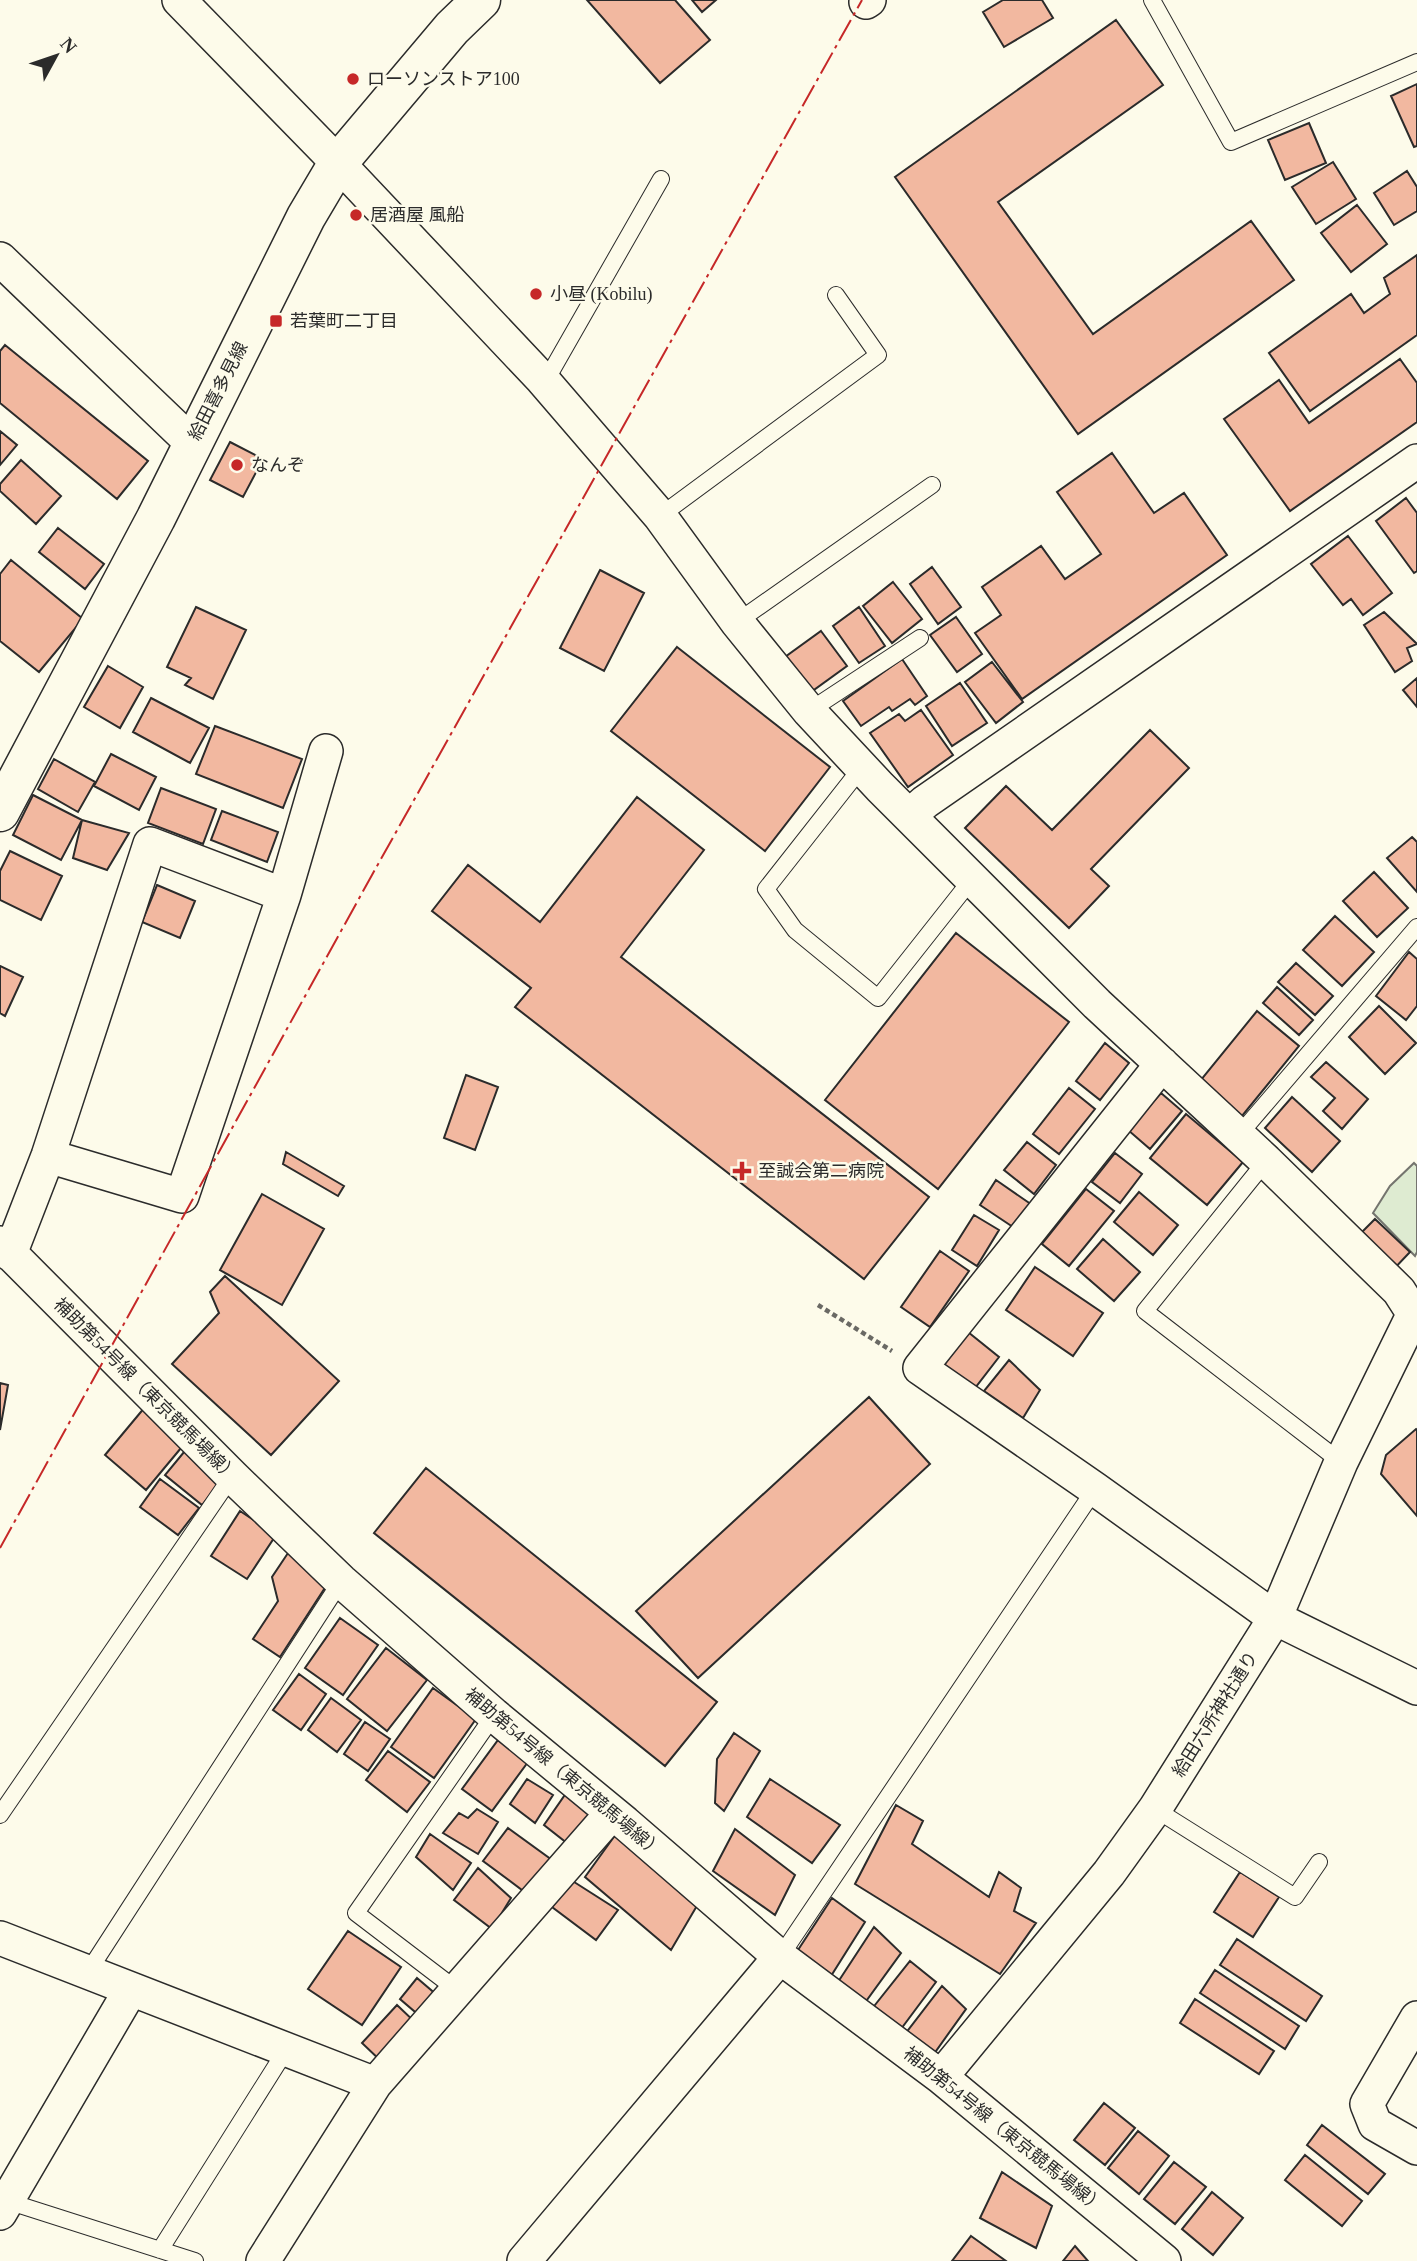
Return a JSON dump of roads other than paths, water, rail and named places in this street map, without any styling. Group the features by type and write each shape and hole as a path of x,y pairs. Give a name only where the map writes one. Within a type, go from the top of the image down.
{"street":[{"path":"179,0 338,163 439,260 660,516 737,622 809,710 909,817 1097,1004 1266,1161 1399,1291 1416,1313"},
{"name":"給田喜多見線","path":"0,812 156,518 306,217 338,163 453,28 481,0"},
{"path":"0,259 192,443"},
{"path":"909,817 925,803 1417,461"},
{"path":"48,1156 182,1196 284,895 326,751"},
{"path":"5,1249 48,1156 150,844 284,895"},
{"path":"1161,1064 919,1368 1095,1489 1275,1618 1417,1688"},
{"name":"補助第54号線（東京競馬場線）","path":"5,1249 341,1581 494,1715 780,1957 941,2077 1164,2261"},
{"name":"給田六所神社通り","path":"941,2077 1109,1873 1155,1809 1275,1618 1341,1462 1416,1313"},
{"path":"264,2261 375,2084 612,1813"},
{"path":"0,1938 375,2084"},
{"path":"524,2261 780,1957"},
{"path":"4,2207 131,1989"},
{"path":"1417,2018 1367,2104 1375,2124 1417,2148"}],"lane":[{"path":"1152,0 1231,142 1417,62"},
{"path":"542,379 552,370 661,179"},
{"path":"660,516 877,355 836,295"},
{"path":"737,622 932,485"},
{"path":"809,710 920,638"},
{"path":"862,767 766,889 795,930 878,998 972,879"},
{"path":"1238,1136 1415,934"},
{"path":"1266,1161 1145,1311 1341,1462"},
{"path":"0,1815 232,1476"},
{"path":"780,1957 1095,1489"},
{"path":"88,1972 341,1581"},
{"path":"457,1990 356,1913 494,1715"},
{"path":"1155,1809 1295,1897 1319,1863"},
{"path":"160,2250 286,2050"},
{"path":"4,2207 195,2261"}],"place":[{"name":"ローソンストア100","path":"353,79"},
{"name":"居酒屋 風船","path":"356,215"},
{"name":"小昼 (Kobilu)","path":"536,294"},
{"name":"若葉町二丁目","path":"276,321"},
{"name":"なんぞ","path":"237,465"},
{"name":"至誠会第二病院","path":"742,1171"}]}
